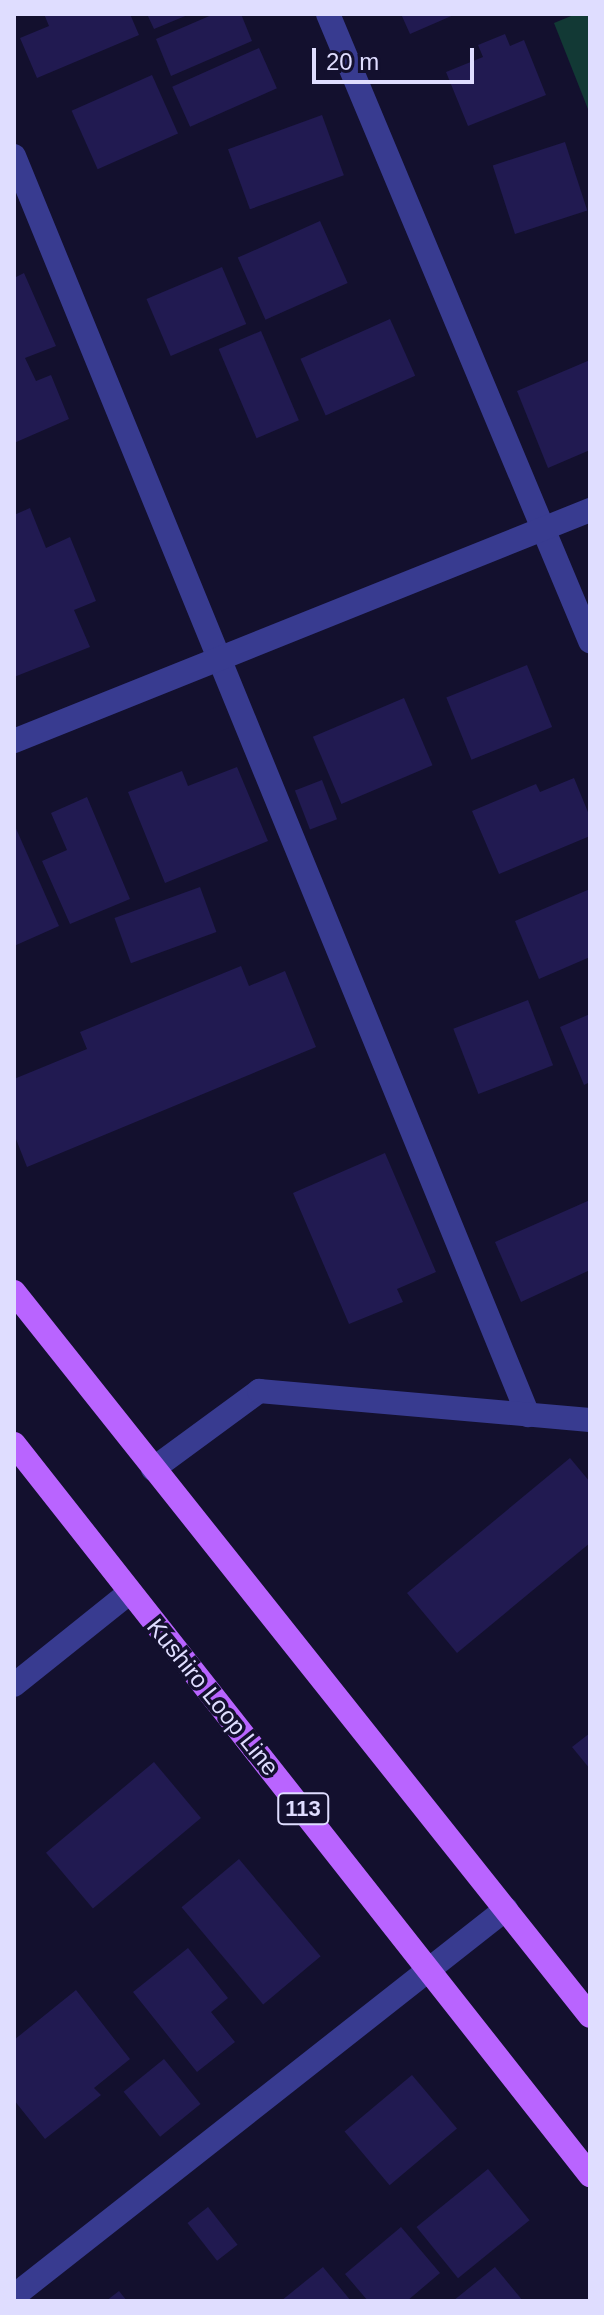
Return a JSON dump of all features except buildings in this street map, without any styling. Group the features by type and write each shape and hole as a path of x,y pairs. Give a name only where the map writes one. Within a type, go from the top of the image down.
{"main road":[{"path":"14,1292 590,2016"},
{"name":"Kushiro Loop Line","path":"14,1444 129,1593 431,1967 590,2175"}],"street":[{"path":"328,14 590,641"},
{"path":"14,156 217,661 528,1415"},
{"path":"14,741 590,510"},
{"path":"153,1469 259,1391 590,1420"},
{"path":"14,1685 129,1593"},
{"path":"14,2296 506,1909"}],"green space":[{"path":"576,14 590,14 590,114 554,23"}]}
